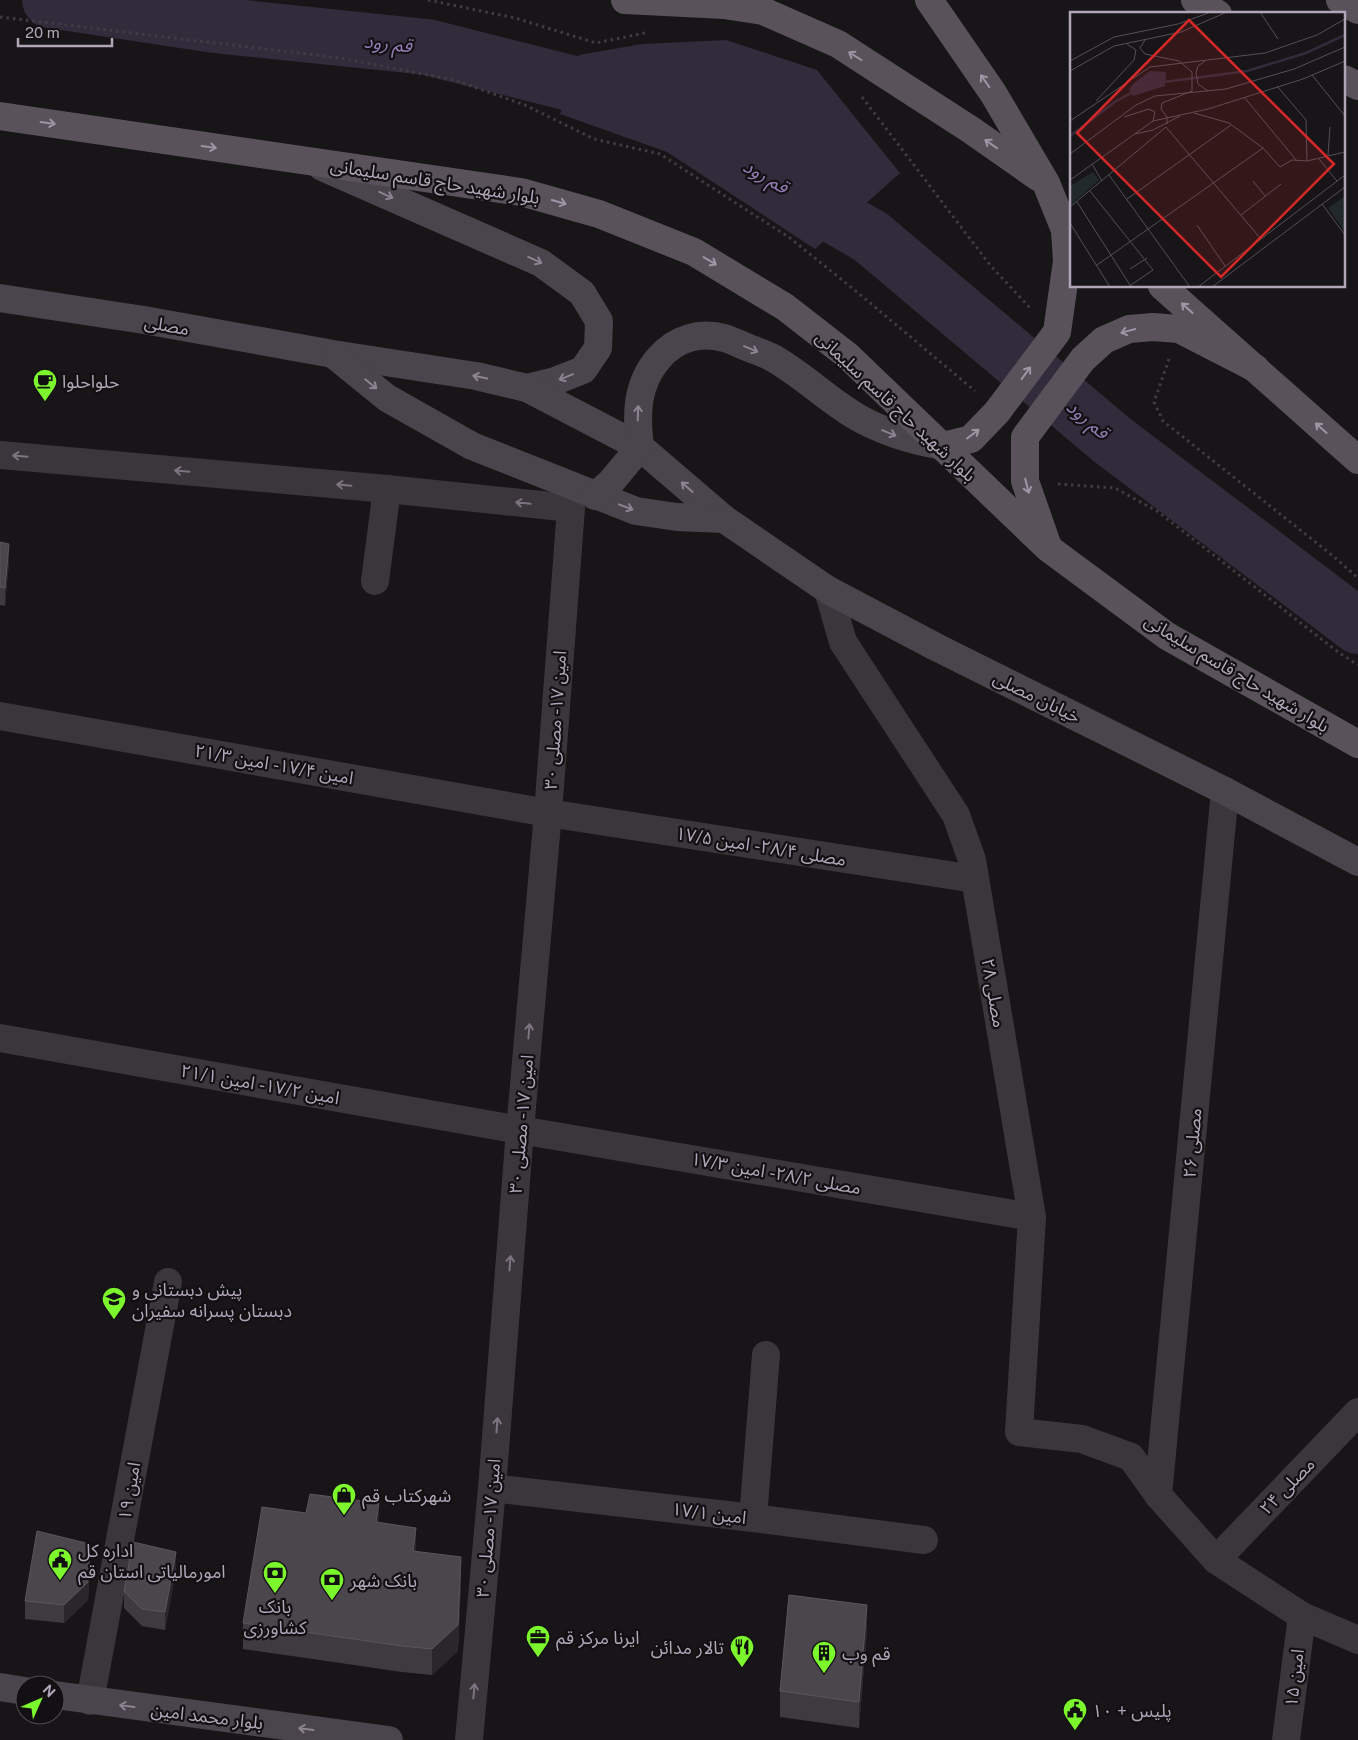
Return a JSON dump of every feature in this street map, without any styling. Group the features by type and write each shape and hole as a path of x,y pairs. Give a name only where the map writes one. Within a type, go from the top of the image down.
{"main road":[{"path":"625,0 724,5 763,11 838,44 971,130 1046,183 1070,204"},
{"path":"583,502 611,482 640,447 637,413 640,393 653,365 664,351 678,342 697,335 724,338 773,358 857,417 889,433 914,441 943,446 971,439 998,412 1057,332 1067,261 1065,230 1046,183 993,93 929,0"},
{"path":"1195,0 1215,12"},
{"path":"1340,0 1358,10"},
{"path":"1346,80 1358,86"},
{"name":"بلوار شهید حاج قاسم سلیمانی","path":"0,116 521,192 599,214 694,252 785,307 848,356 1048,548 1167,636 1358,744"},
{"path":"309,162 541,263 582,293 599,321 598,348 583,370 555,381 527,388"},
{"path":"1164,288 1358,460"},
{"name":"مصلی","path":"0,298 144,320 333,354 476,376 527,388"},
{"path":"1048,548 1024,481 1025,437 1084,359 1104,340 1128,329 1153,327 1179,329 1255,368"},
{"path":"333,354 388,398 472,446 583,502 677,517 724,519"},
{"name":"خیابان مصلی","path":"527,388 640,447 724,519 828,590 936,647 1225,791 1358,862"},
{"path":"0,1688 15,1690"},
{"name":"بلوار محمد امین","path":"65,1697 389,1740"}],"street":[{"path":"0,455 387,489 583,502"},
{"path":"375,581 387,489"},
{"name":"امین ۱۷ - مصلی ۳۰","path":"469,1740 492,1488 520,1130 548,812 583,502"},
{"name":"مصلی ۲۸","path":"828,590 843,642 956,815 972,860 1032,1217 1019,1432 1082,1439 1131,1457 1158,1495"},
{"name":"امین ۱۷/۴ - امین ۲۱/۳","path":"0,716 548,812"},
{"name":"مصلی ۲۶","path":"1158,1495 1225,791"},
{"name":"مصلی ۲۸/۴ - امین ۱۷/۵","path":"548,812 975,879"},
{"name":"امین ۱۷/۲ - امین ۲۱/۱","path":"0,1038 520,1130"},
{"name":"مصلی ۲۸/۲ - امین ۱۷/۳","path":"520,1130 1032,1217"},
{"name":"امین ۱۹","path":"90,1701 168,1282"},
{"path":"753,1518 766,1355"},
{"name":"مصلی ۲۴","path":"1216,1560 1358,1412"},
{"name":"امین ۱۷/۱","path":"492,1488 924,1540"},
{"path":"1158,1495 1216,1560 1302,1616 1358,1640"},
{"name":"امین ۱۵","path":"1286,1740 1302,1616"}],"path":[{"path":"428,0 515,18 596,43 650,32"},
{"path":"0,17 340,58 454,80 525,105 594,139 660,154 790,238 857,292 998,412"},
{"path":"860,95 990,265 1028,306 1057,332"},
{"path":"1179,329 1154,402 1163,421 1358,578"},
{"path":"1024,481 1115,488 1156,511 1338,652 1358,664"}],"water":[{"path":"726,40 817,70 900,173 815,249 667,152 560,114 579,55 642,44"}],"building":[{"path":"0,542 9,544 5,588 0,587"},
{"path":"310,1494 379,1503 376,1522 416,1528 413,1551 461,1557 458,1625 432,1649 243,1623 262,1507 306,1513"},
{"name":"اداره کل امورمالیاتی استان قم","path":"37,1531 90,1544 88,1582 64,1605 25,1601"},
{"path":"133,1542 176,1552 165,1612 142,1609 124,1591"},
{"name":"قم وب","path":"789,1595 867,1605 859,1702 780,1691"}],"waterway":[{"name":"قم رود","path":"50,0 215,25 427,47 605,92 641,110"},
{"name":"قم رود","path":"778,183 871,237 1112,440 1358,626"}],"place":[{"name":"حلواحلوا","path":"45,402"},
{"name":"پیش دبستانی و دبستان پسرانه سفیران","path":"114,1320"},
{"name":"شهركتاب قم","path":"344,1516"},
{"name":"اداره کل امورمالیاتی استان قم","path":"60,1581"},
{"name":"بانک کشاورزی","path":"275,1594"},
{"name":"بانک شهر","path":"332,1601"},
{"name":"ایرنا مرکز قم","path":"538,1658"},
{"name":"تالار مدائن","path":"742,1668"},
{"name":"قم وب","path":"824,1674"},
{"name":"پلیس + ۱۰","path":"1075,1731"}]}
